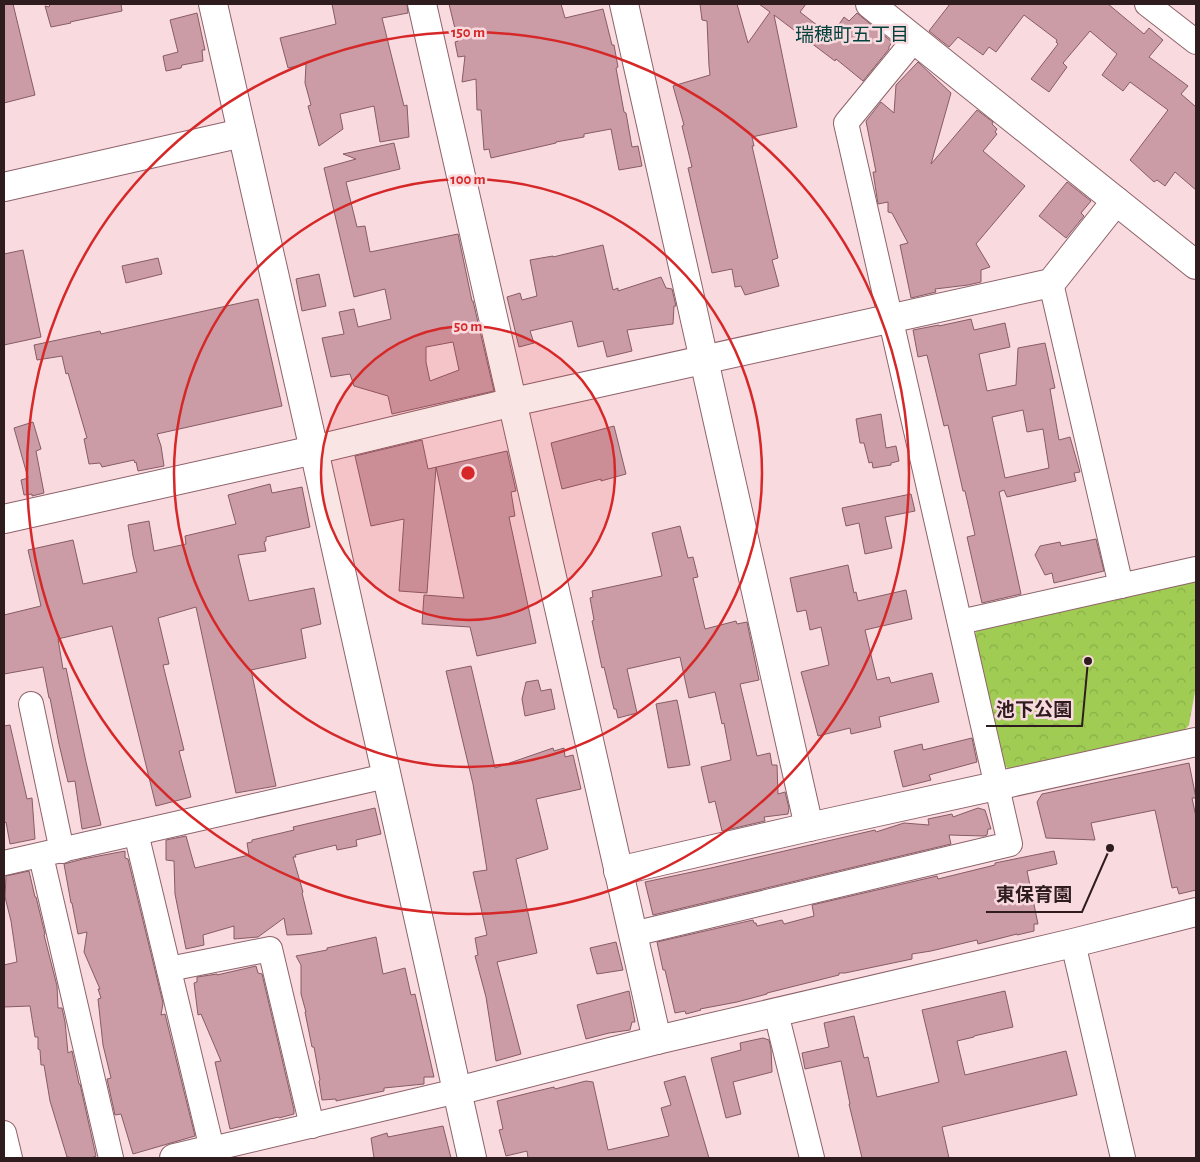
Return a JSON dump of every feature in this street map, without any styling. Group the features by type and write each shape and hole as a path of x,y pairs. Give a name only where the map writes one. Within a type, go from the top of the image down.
{"street":[{"path":"213,4 472,1158"},
{"path":"422,4 657,1040"},
{"path":"624,4 809,827"},
{"path":"870,4 1196,265"},
{"path":"1147,4 1196,42"},
{"path":"633,934 1010,844 846,122 915,40"},
{"path":"4,187 242,133"},
{"path":"4,519 314,450 513,402 1051,283 1116,201"},
{"path":"1051,283 1122,586"},
{"path":"960,622 1196,569"},
{"path":"31,704 51,853 111,1158"},
{"path":"618,871 1196,742"},
{"path":"4,863 386,776"},
{"path":"136,833 214,1153"},
{"path":"174,1158 214,1153 312,1126 657,1040 1072,943 1196,912"},
{"path":"1072,943 1123,1158"},
{"path":"169,969 270,949 312,1126"},
{"path":"776,1013 812,1158"},
{"path":"4,1133 10,1158"}],"green space":[{"path":"1196,580 1196,686 1189,725 1182,733 1010,769 1002,765 974,635 979,628"}],"building":[{"path":"4,4 13,4 35,95 4,103"},
{"path":"50,4 121,4 122,11 51,27 45,6 49,7"},
{"path":"332,4 407,4 408,13 382,18 404,106 407,105 409,137 380,142 374,106 340,114 343,129 319,146 308,106 311,105 305,83 306,64 288,68 280,38 336,24"},
{"path":"449,4 561,4 565,18 603,9 612,45 614,45 618,67 616,68 632,147 638,146 642,166 619,170 611,129 491,158 489,149 484,150 481,110 477,110 476,79 462,82 465,56 458,57 455,42 458,41"},
{"path":"700,4 737,4 748,43 770,12 759,4 806,4 800,12 831,36 844,17 849,21 857,13 892,42 889,49 863,81 836,59 835,61 774,15 797,127 752,137 754,146 752,146 778,258 772,260 779,286 745,295 741,286 735,287 732,269 712,273 688,168 692,167 682,126 684,125 673,86 710,75 707,21 702,20"},
{"path":"950,4 1108,4 1144,34 1149,28 1163,40 1149,57 1188,86 1181,94 1196,107 1196,190 1175,172 1165,186 1157,180 1154,182 1130,160 1168,110 1130,82 1123,91 1102,75 1117,54 1090,31 1063,63 1067,67 1049,92 1031,79 1058,44 1057,40 1024,15 996,52 989,47 983,55 958,37 949,47 929,31"},
{"path":"197,13 205,50 202,50 203,61 182,65 181,68 166,71 163,56 178,52 170,20"},
{"path":"918,62 951,93 931,164 977,110 993,122 992,124 997,129 995,132 997,134 983,151 1025,186 976,244 990,267 981,270 981,282 935,289 936,292 911,298 900,245 908,243 892,213 888,212 888,202 878,204 873,172 876,172 866,121 881,102 894,113 896,85"},
{"path":"394,143 400,169 346,182 357,227 365,226 370,252 458,234 494,391 392,414 388,396 354,386 350,374 331,377 322,338 344,334 339,312 354,309 358,327 391,319 385,289 354,297 324,168 356,159 343,154","holes":["453,342 459,370 430,381 426,362 426,347"]},
{"path":"1067,182 1091,201 1081,213 1084,216 1066,238 1039,216"},
{"path":"603,245 613,290 618,288 618,291 661,277 666,288 672,289 676,306 674,306 673,324 627,330 632,351 607,357 603,341 578,347 572,321 530,331 534,343 519,347 507,297 520,293 522,300 537,296 530,260 553,257"},
{"path":"23,250 41,337 4,345 4,254"},
{"path":"158,258 162,274 126,283 122,266"},
{"path":"319,274 326,306 302,311 296,279"},
{"path":"258,299 282,406 157,434 164,466 138,471 134,460 102,467 100,463 89,464 84,439 87,438 62,356 37,360 34,345 100,331 101,334"},
{"path":"971,319 974,330 1005,323 1010,347 979,354 987,391 1016,385 1018,348 1045,343 1055,388 1050,389 1059,440 1070,437 1080,472 1074,473 1076,481 1007,497 1004,490 999,492 1021,594 982,603 967,537 975,535 965,491 963,491 948,425 944,426 927,355 918,357 913,330","holes":["1023,410 1027,432 1043,429 1049,468 1005,478 992,417"]},
{"path":"881,414 886,448 896,446 899,461 891,463 891,465 873,468 872,462 869,463 864,443 860,443 856,419"},
{"path":"33,422 41,449 36,451 44,493 32,496 32,494 24,495 21,480 28,478 14,428"},
{"path":"614,426 626,474 562,489 551,443"},
{"path":"422,440 428,469 436,467 427,593 399,591 404,519 371,526 355,456"},
{"path":"507,451 516,491 511,492 515,516 509,517 536,643 477,656 470,627 422,624 424,595 464,598 436,467"},
{"path":"270,484 272,493 302,487 310,527 266,537 264,542 266,551 238,555 249,601 314,588 321,624 301,629 306,658 251,670 276,786 236,793 196,607 158,618 169,664 163,665 184,750 179,751 191,797 156,806 112,626 58,639 63,669 66,668 101,825 82,829 75,781 68,782 43,667 4,674 4,615 41,606 28,550 73,540 83,584 137,572 128,525 149,521 154,551 186,544 185,536 236,524 228,495"},
{"path":"911,494 915,511 885,517 892,548 865,554 859,523 846,526 842,508"},
{"path":"680,526 688,558 693,557 698,577 693,578 705,629 736,621 737,624 747,622 759,680 740,684 757,756 770,753 772,765 777,765 778,794 785,792 789,808 788,814 764,817 765,821 722,831 715,801 709,803 701,767 731,760 724,723 722,724 715,692 689,698 680,657 627,669 637,713 618,718 604,667 602,668 592,621 594,620 590,598 593,597 592,591 662,576 652,533"},
{"path":"1096,539 1104,571 1054,583 1052,573 1045,575 1035,555 1040,546 1060,542 1061,546"},
{"path":"848,565 854,593 856,592 858,601 906,590 912,619 865,630 877,680 889,677 891,683 932,673 939,702 879,717 881,727 851,734 850,728 818,736 801,672 829,665 821,627 810,630 806,610 797,612 790,578"},
{"path":"471,666 495,768 553,748 554,751 564,748 565,757 573,755 581,789 536,799 548,849 516,859 537,953 497,962 521,1054 496,1061 486,997 475,956 478,955 475,938 487,935 473,872 487,870 473,784 446,671"},
{"path":"538,680 541,691 551,689 555,709 525,716 522,699 526,682"},
{"path":"677,700 690,765 668,768 656,704"},
{"path":"10,725 27,799 32,798 35,839 10,844 6,822 4,823 4,726"},
{"path":"972,738 977,762 929,775 931,780 903,787 894,751 922,744 923,750"},
{"path":"1189,763 1196,798 1192,798 1196,817 1196,890 1179,894 1177,887 1172,888 1155,810 1091,823 1095,840 1046,838 1037,802 1042,794"},
{"path":"375,808 381,834 356,840 357,846 337,850 336,845 293,857 312,934 287,935 284,918 258,937 234,939 234,926 203,935 204,945 186,949 175,894 174,861 166,860 166,840 186,836 195,868 249,855 247,843 252,842 252,840 294,830 293,827"},
{"path":"978,808 985,810 991,829 988,829 987,835 984,836 949,835 951,844 653,915 645,882 875,830 876,832 904,823 929,825 928,819 952,814 953,817"},
{"path":"125,851 125,858 128,859 163,1003 161,1015 165,1014 195,1136 133,1154 121,1114 115,1115 107,1079 111,1078 103,1045 98,999 101,998 98,989 100,989 84,952 87,932 78,934 64,864"},
{"path":"1054,851 1057,864 1027,871 1038,924 1034,924 1034,931 978,944 977,940 912,954 912,959 839,973 839,975 686,1014 685,1011 675,1013 657,942 753,920 757,926 782,920 784,924 814,916 812,905 937,876 938,879 995,865 995,863"},
{"path":"29,871 57,986 58,1008 62,1008 65,1022 68,1053 72,1051 96,1156 91,1158 67,1157 50,1101 44,1065 41,1065 38,1037 35,1037 30,1006 4,1007 4,965 17,962 11,921 5,897 6,876"},
{"path":"376,937 383,974 405,968 411,995 415,994 434,1077 424,1077 424,1084 384,1088 384,1091 336,1101 336,1099 322,1100 314,1047 312,1047 301,994 301,965 296,956"},
{"path":"616,942 623,970 597,974 590,948"},
{"path":"256,966 258,973 262,974 294,1114 230,1129 215,1062 221,1061 201,1014 198,1015 194,983 197,982 197,977 217,975"},
{"path":"629,991 635,1022 632,1022 630,1030 586,1039 577,1005"},
{"path":"1005,991 1013,1027 957,1041 965,1075 1066,1051 1077,1095 942,1127 949,1158 862,1158 841,1061 805,1069 802,1053 829,1047 824,1023 854,1016 864,1058 868,1057 877,1097 939,1082 922,1010"},
{"path":"763,1038 769,1040 772,1072 733,1082 741,1114 726,1118 711,1058 741,1050 740,1043"},
{"path":"685,1076 709,1158 528,1158 527,1151 506,1156 499,1130 503,1129 497,1101 554,1087 555,1089 586,1081 593,1082 608,1150 669,1136 661,1108 671,1105 664,1082"},
{"path":"443,1126 451,1158 374,1158 371,1138 387,1133 388,1137"}],"place":[{"name":"池下公園","path":"1088,661"},
{"name":"東保育園","path":"1110,848"}],"district":[{"name":"瑞穂町五丁目","path":"852,34"}]}
